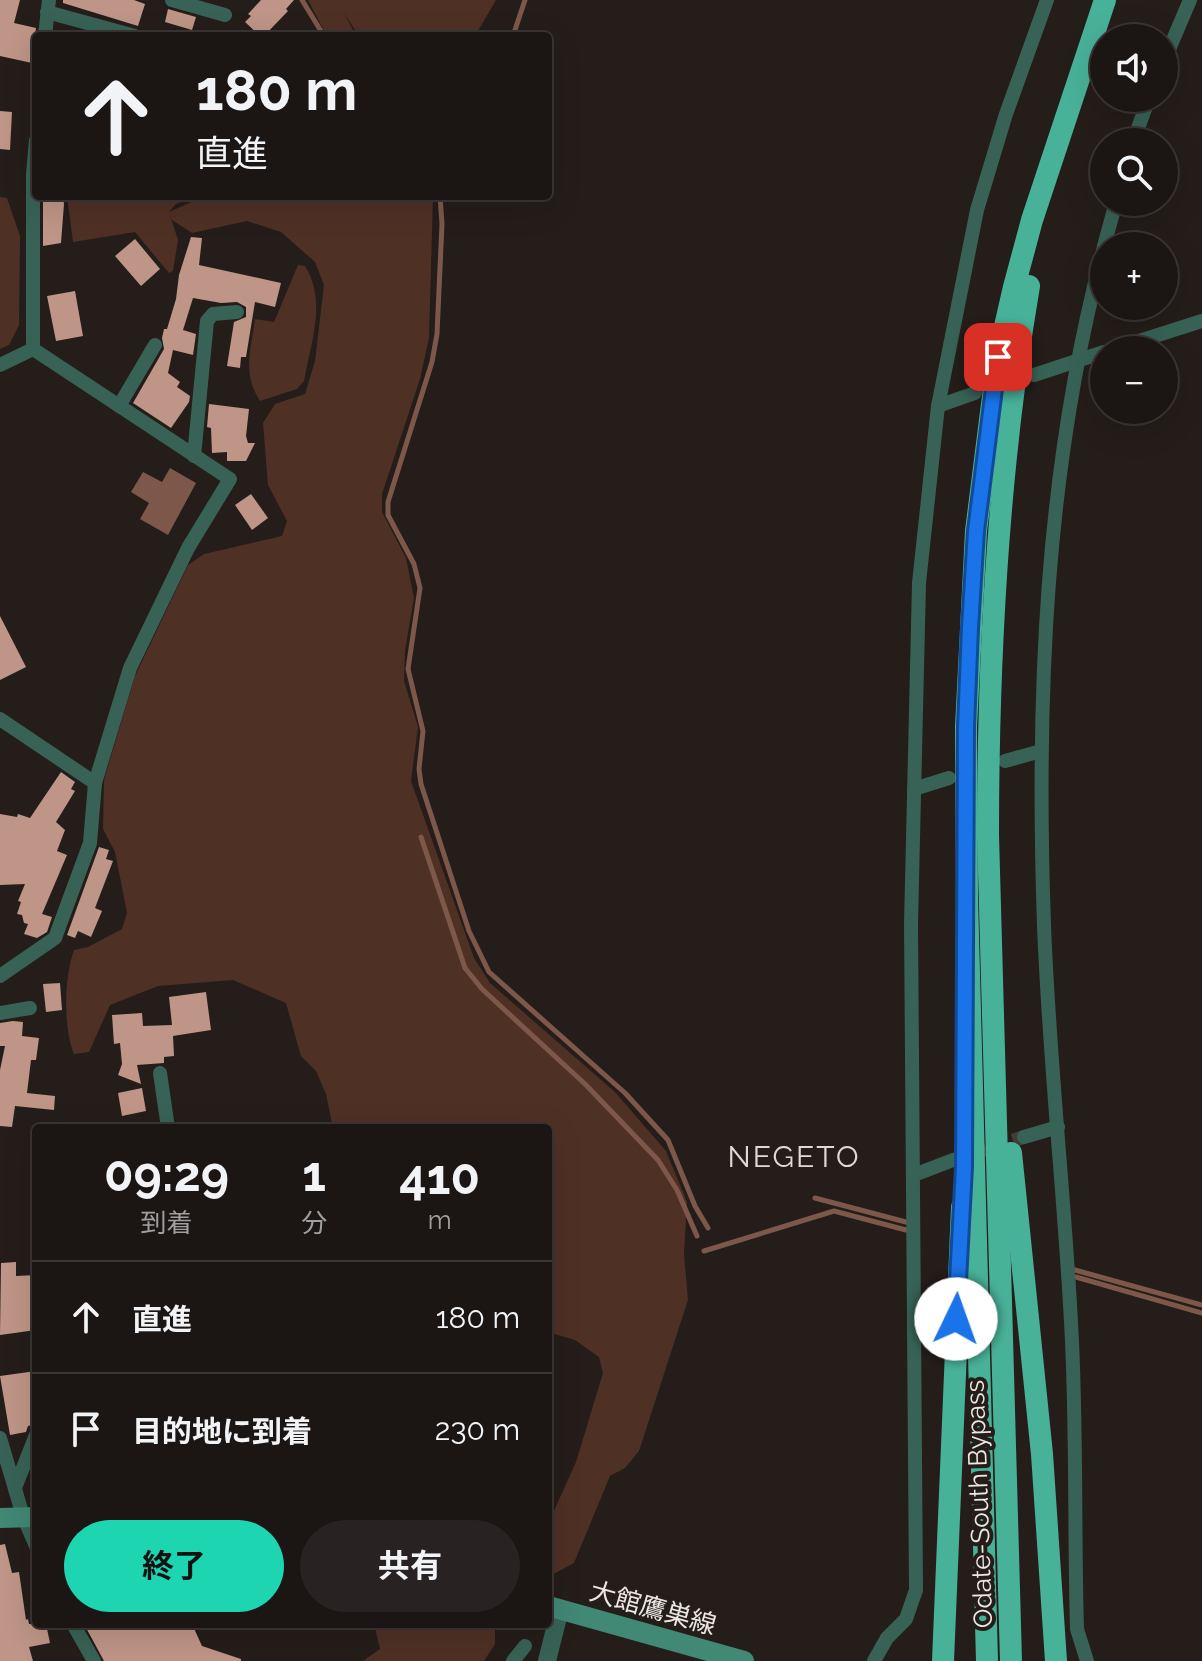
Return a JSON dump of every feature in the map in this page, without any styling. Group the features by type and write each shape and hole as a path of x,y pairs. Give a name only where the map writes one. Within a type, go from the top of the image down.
{"highway":[{"name":"Odate-South Bypass","path":"987,1661 967,897 966,727 976,531 998,357 1014,287 1032,220 1105,0"},
{"name":"Odate-South Bypass","path":"1011,1661 988,728 997,537 1018,347 1031,275 1070,105"},
{"path":"943,1661 964,1167 967,897"},
{"path":"992,949 1040,1424 1056,1661"}],"main road":[{"path":"0,1518 30,1516"},
{"name":"大館鷹巣線","path":"554,1608 744,1661"}],"street":[{"path":"172,0 225,15"},
{"path":"874,1661 887,1638 906,1619 916,1590 911,924 919,583 938,406 977,210 1006,114 1047,0"},
{"path":"1178,28 1190,0"},
{"path":"45,32 48,6 123,32"},
{"path":"33,200 33,349"},
{"path":"1087,1661 1077,1629 1072,1337 1044,929 1041,751 1048,562 1066,422 1090,307"},
{"path":"194,456 207,321 213,314 237,312"},
{"path":"1155,336 1202,321"},
{"path":"119,406 155,345"},
{"path":"0,365 33,349"},
{"path":"0,976 55,938 90,843 95,783 130,668 188,548 230,479 33,349"},
{"path":"1034,375 1090,356"},
{"path":"938,406 975,393"},
{"path":"0,719 95,783"},
{"path":"1005,761 1041,751"},
{"path":"914,789 949,778"},
{"path":"0,1013 30,1008"},
{"path":"160,1073 167,1124"},
{"path":"1024,1137 1058,1127"},
{"path":"914,1175 953,1160"},
{"path":"0,1438 15,1488 30,1516"},
{"path":"15,1488 32,1445"},
{"path":"75,1628 94,1661"},
{"path":"547,1661 551,1628"},
{"path":"513,1661 525,1646"}],"shaded area":[{"path":"308,0 496,0 477,32 356,32 344,13 354,32 325,32"},
{"path":"0,197 7,198 20,236 19,325 9,345 0,349"},
{"path":"68,200 187,200 176,204 169,212 178,240 173,271 169,273 135,232 73,242"},
{"path":"196,200 433,200 429,338 420,379 382,494 382,512 406,558 414,598 405,650 404,681 418,727 411,781 474,958 490,983 615,1092 666,1151 687,1202 684,1254 688,1300 639,1451 625,1468 610,1476 574,1563 552,1575 552,1515 576,1462 603,1373 599,1357 575,1340 552,1333 552,1124 332,1124 326,1094 316,1071 301,1056 286,1003 233,980 158,986 110,1005 89,1052 74,1054 70,1043 66,1002 74,950 88,947 122,929 127,913 115,852 103,829 104,780 135,676 188,565 204,554 282,536 287,521 268,485 263,423 275,404 305,394 315,361 324,285 315,262 281,232 247,221 192,233 172,220 169,212"},
{"path":"298,265 305,266 312,279 316,307 304,381 297,389 260,401 249,371 255,319 274,322"},
{"path":"170,468 196,483 168,535 140,519 149,503 131,492 143,472 162,482"},
{"path":"375,1628 495,1628 495,1644 484,1661 363,1661 380,1649"}],"building":[{"path":"0,0 20,0 14,23 36,28 36,32 32,32 32,63 0,56"},
{"path":"63,0 134,0 145,4 138,26 63,3"},
{"path":"261,0 294,0 268,32 256,32 245,22 251,16 248,14"},
{"path":"168,9 196,17 192,30 165,22"},
{"path":"0,111 12,112 10,150 0,149"},
{"path":"64,200 64,204 61,243 43,246 43,202"},
{"path":"191,237 202,238 199,265 281,283 275,307 255,302 246,357 241,357 240,368 227,366 234,322 246,317 246,307 237,302 221,303 193,298 183,330 196,334 193,355 173,350 168,373 180,382 177,387 190,396 189,402 171,428 133,403 164,349 164,329 167,329 176,299 179,275"},
{"path":"135,239 160,269 141,286 115,256"},
{"path":"75,291 83,336 56,341 47,296"},
{"path":"209,404 249,409 246,436 248,443 255,443 246,461 227,461 227,452 212,453 211,428 207,427"},
{"path":"251,494 268,518 252,530 235,505"},
{"path":"0,616 26,667 0,680"},
{"path":"61,772 75,782 71,789 75,791 56,822 65,830 57,851 67,855 42,914 52,917 47,932 37,938 24,934 28,924 24,923 22,915 17,914 25,884 0,885 0,814 30,818"},
{"path":"99,847 109,850 106,859 113,861 95,908 102,911 91,937 78,931 75,938 67,935"},
{"path":"60,983 62,1010 46,1012 43,984"},
{"path":"206,992 211,1030 173,1036 174,1056 164,1057 164,1063 137,1065 141,1084 118,1075 122,1064 120,1043 114,1044 112,1015 142,1013 143,1026 172,1025 169,997"},
{"path":"23,1022 22,1036 39,1038 36,1060 31,1060 27,1093 55,1096 54,1110 15,1106 12,1127 0,1126 0,1070 5,1046 0,1046 0,1023"},
{"path":"142,1088 146,1111 122,1116 118,1093"},
{"path":"16,1262 16,1276 32,1275 32,1331 0,1335 1,1263"},
{"path":"32,1372 32,1425 28,1426 26,1432 10,1435 0,1376"},
{"path":"5,1544 12,1573 19,1572 26,1620 32,1628 47,1628 50,1643 29,1647 33,1661 0,1661 0,1545"},
{"path":"86,1628 194,1628 202,1646 241,1659 241,1661 104,1661"}],"waterway":[{"path":"302,0 322,32"},
{"path":"514,32 525,0"},
{"path":"440,200 437,334 432,362 388,502 388,515 414,564 420,588 408,669 423,731 419,769 421,784 469,931 489,972 625,1093 668,1140 695,1206 708,1228"},
{"path":"421,837 465,968 482,989 585,1084 658,1160 677,1190 697,1236"},
{"path":"815,1198 906,1222"},
{"path":"704,1251 834,1211 906,1230"},
{"path":"1075,1270 1202,1305"},
{"path":"1076,1277 1202,1313"}],"tunnel":[{"path":"953,1160 1024,1137"}],"district":[{"name":"NEGETO","path":"794,1157"}],"route":[{"path":"956,1319 964,1167 966,727 970,628 976,531 998,357"}]}
